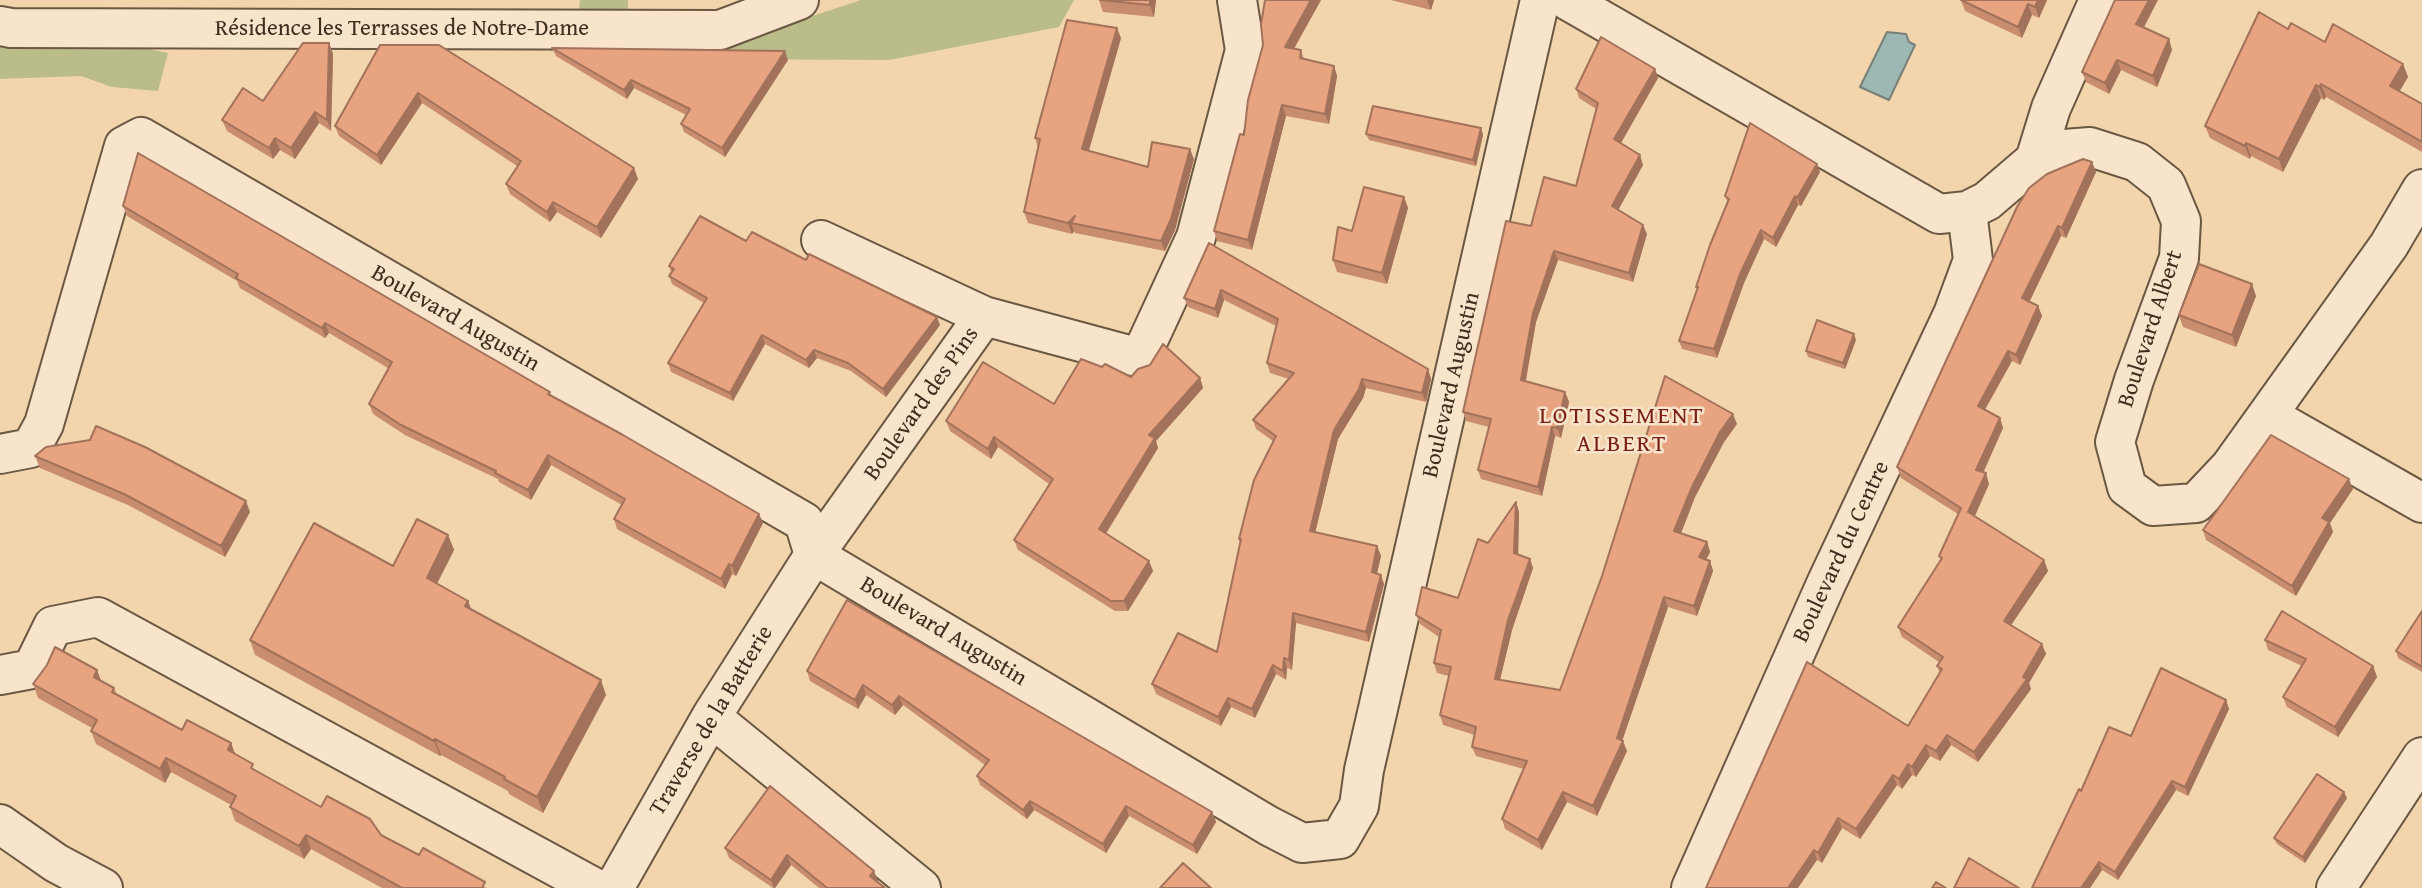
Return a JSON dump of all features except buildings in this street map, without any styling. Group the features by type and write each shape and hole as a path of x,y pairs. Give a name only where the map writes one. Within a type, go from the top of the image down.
{"street":[{"name":"Résidence les Terrasses de Notre-Dame","path":"0,26 720,30 799,0"},
{"name":"Boulevard des Pins","path":"814,555 984,316 1140,358 1196,237 1245,50 1237,0"},
{"name":"Boulevard Augustin","path":"0,454 31,448 44,424 124,146 141,137 804,522 814,555 1269,825 1302,843 1340,839 1359,806 1364,770 1540,0"},
{"path":"1567,0 1939,214 1967,211"},
{"path":"2035,160 2051,108 2099,0"},
{"name":"Boulevard Albert","path":"1967,211 1987,201 2035,160 2064,149 2090,147 2137,162 2166,185 2181,221 2179,258 2134,380 2115,442 2127,487 2154,506 2196,503 2230,467 2389,245 2422,189"},
{"name":"Boulevard du Centre","path":"1690,888 1820,597 1953,314 1973,260 1967,211"},
{"path":"821,240 984,316"},
{"path":"2269,416 2422,503"},
{"name":"Traverse de la Batterie","path":"614,888 710,717 814,555"},
{"path":"0,675 32,669 53,626 99,617 595,888"},
{"path":"710,717 921,888"},
{"path":"2336,888 2422,757"},
{"path":"0,824 56,863 103,888"}],"green space":[{"path":"580,0 628,0 628,11 579,12"},
{"path":"861,0 1074,0 1059,27 889,60 694,59 709,50"},
{"path":"0,40 115,42 168,53 158,91 112,87 81,76 0,79"}],"water":[{"path":"1887,32 1906,34 1909,42 1915,45 1889,100 1860,87"}],"district":[{"name":"LOTISSEMENT ALBERT","path":"1622,431"}]}
